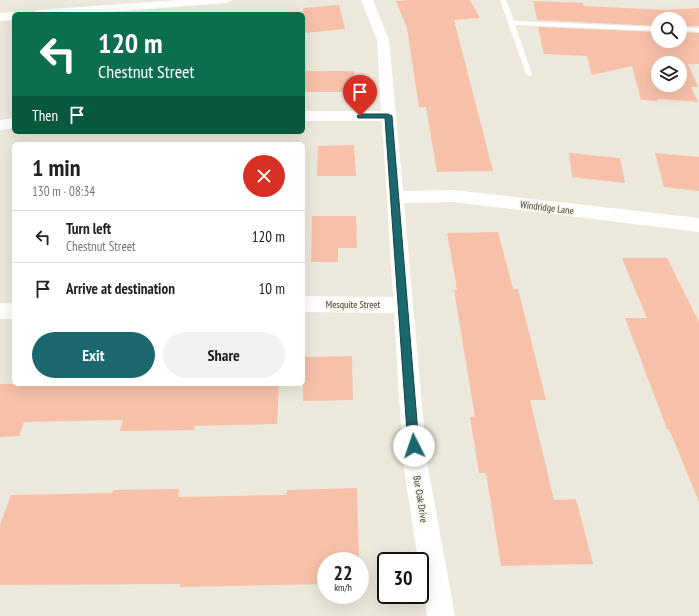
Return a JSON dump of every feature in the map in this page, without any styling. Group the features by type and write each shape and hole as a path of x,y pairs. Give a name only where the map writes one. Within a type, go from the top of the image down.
{"street":[{"path":"64,12 226,0"},
{"name":"Bur Oak Drive","path":"367,0 383,40 415,462 441,616"},
{"path":"0,17 12,16"},
{"path":"305,116 388,116"},
{"path":"0,125 12,124"},
{"name":"Windridge Lane","path":"395,197 454,196 699,225"},
{"name":"Mesquite Street","path":"305,304 403,305"},
{"path":"0,311 12,310"}],"lane":[{"path":"503,0 529,74"},
{"path":"511,23 651,28"},
{"path":"687,29 699,30"}],"building":[{"path":"470,0 480,18 454,20 493,171 437,172 426,107 419,107 407,28 396,1"},
{"path":"533,1 583,3 584,6 666,10 699,8 699,26 687,26 687,12 651,12 651,26 537,20"},
{"path":"339,5 345,29 305,33 305,12 303,12 303,8"},
{"path":"538,27 651,32 651,48 687,48 687,32 699,33 699,64 688,64 698,87 691,87 698,102 658,99 658,101 641,100 632,66 592,75 587,56 544,54"},
{"path":"305,71 354,71 355,92 305,92"},
{"path":"354,145 356,176 317,176 318,146"},
{"path":"569,153 620,158 625,183 572,177"},
{"path":"655,153 699,157 699,191 664,187"},
{"path":"312,216 356,216 357,248 338,248 338,262 311,262"},
{"path":"498,232 513,289 518,289 546,400 530,400 554,500 576,499 593,564 501,566 486,473 479,473 470,417 475,417 454,290 457,290 447,233"},
{"path":"622,258 667,258 699,322 699,502 669,429 667,429 625,318 647,318"},
{"path":"352,356 353,400 303,401 303,386 305,386 305,357"},
{"path":"0,384 12,384 12,386 279,386 277,424 195,426 194,430 120,431 123,420 24,422 19,436 0,437"},
{"path":"357,488 359,552 317,552 317,584 180,587 180,584 0,585 0,525 11,495 112,493 113,490 179,489 178,497 286,495 287,490"}],"route":[{"path":"360,116 388,116 414,446"}]}
